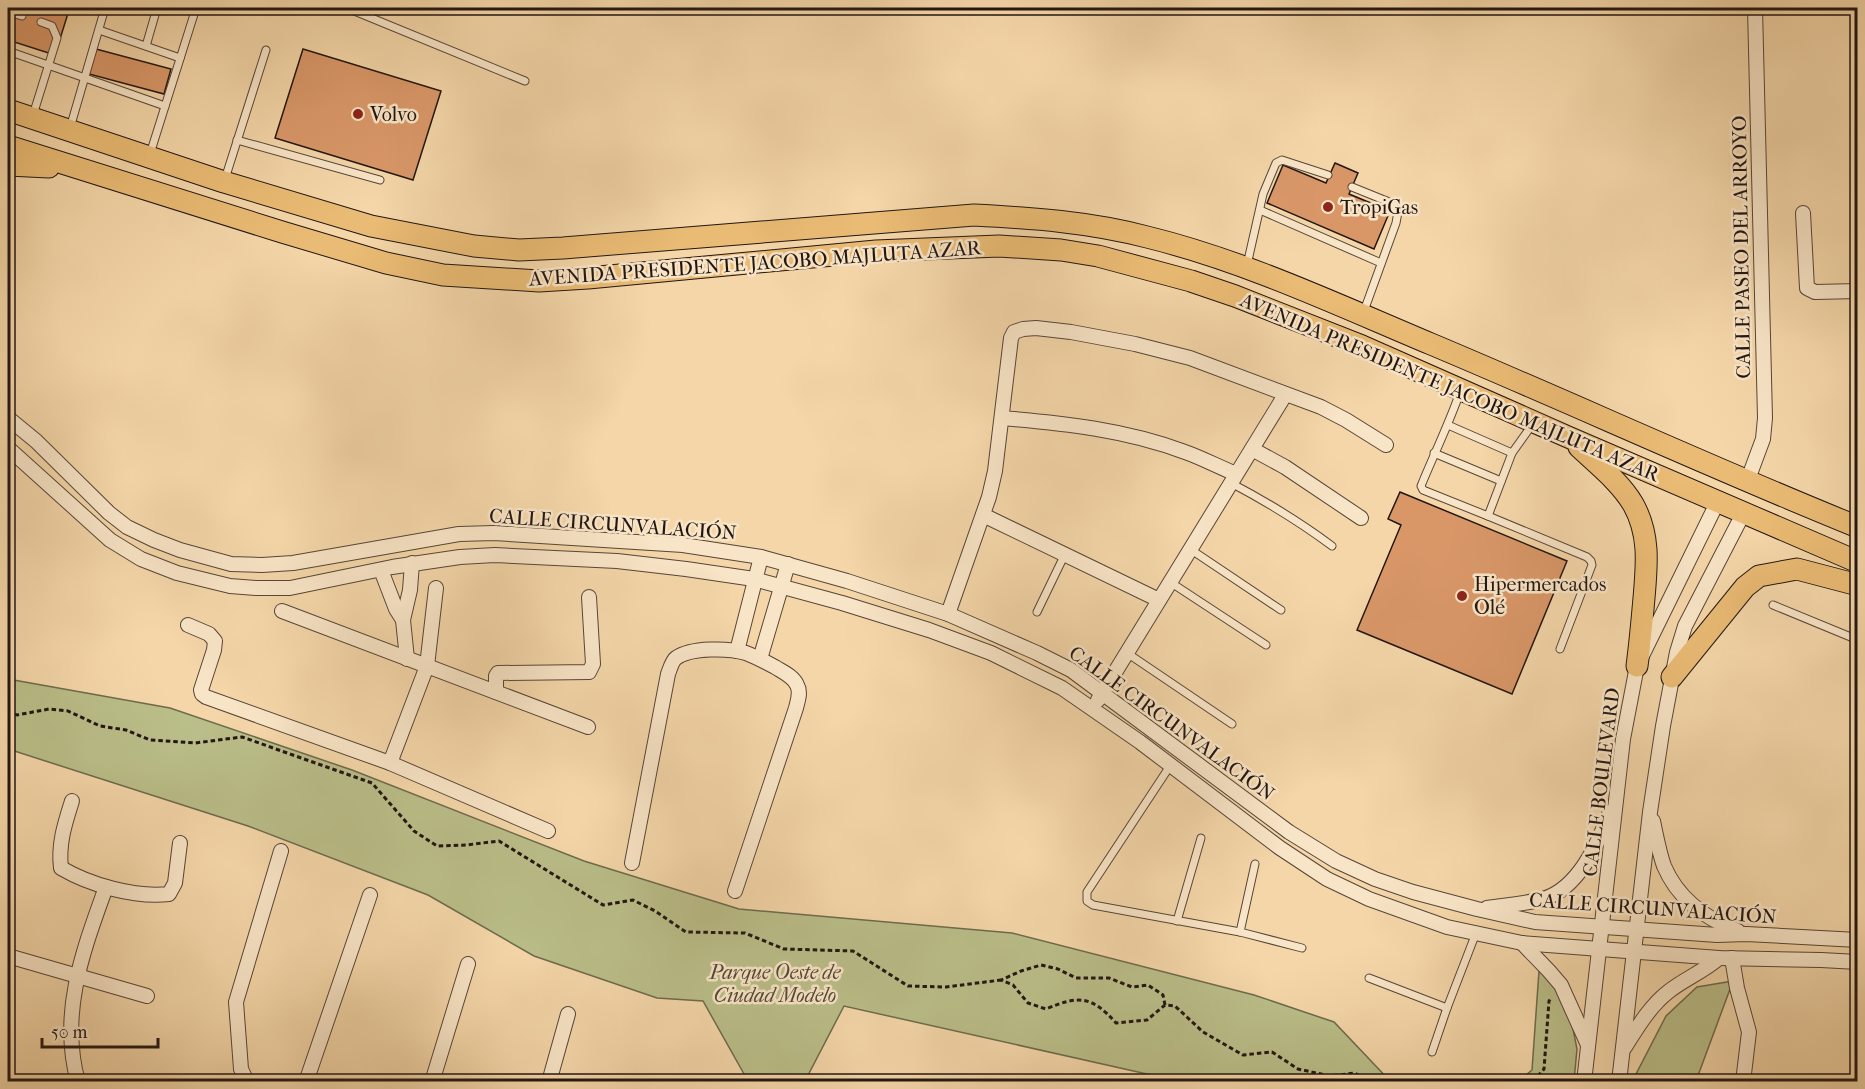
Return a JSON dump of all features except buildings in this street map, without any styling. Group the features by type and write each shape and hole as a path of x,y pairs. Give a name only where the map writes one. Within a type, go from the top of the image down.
{"main road":[{"name":"AVENIDA PRESIDENTE JACOBO MAJLUTA AZAR","path":"8,110 224,182 371,226 474,246 519,250 676,240 974,215 1073,222 1147,237 1246,267 1857,527"},
{"name":"AVENIDA PRESIDENTE JACOBO MAJLUTA AZAR","path":"8,146 386,263 443,275 539,281 876,251 999,246 1080,253 1134,264 1235,296 1362,346 1857,562"},
{"path":"8,165 78,168"},
{"path":"1568,437 1620,486 1633,504 1644,527 1647,569 1637,666"},
{"path":"1672,676 1745,587 1759,576 1797,568 1857,585"}],"street":[{"name":"CALLE PASEO DEL ARROYO","path":"1747,482 1763,439 1765,418 1755,8"},
{"path":"1803,213 1807,288 1823,293 1857,291"},
{"path":"948,614 996,471 1011,338 1014,332 1036,328 1071,332 1135,344 1190,358 1321,407 1386,445"},
{"path":"1092,709 1285,395"},
{"name":"CALLE CIRCUNVALACIÓN","path":"8,418 36,441 109,513 127,527 180,550 231,564 262,565 293,563 459,534 494,533 683,545 761,557 847,580 948,614 1037,652 1071,670 1103,692 1289,832 1336,861 1375,879 1477,909 1535,922 1717,935 1746,934 1857,940"},
{"path":"1002,418 1061,422 1125,435 1184,452 1234,478"},
{"name":"CALLE CIRCUNVALACIÓN","path":"8,448 110,540 141,559 177,573 230,586 290,588 412,563 460,556 495,555 617,561 686,568 754,579 842,603 961,641 1062,688 1140,742 1280,848 1327,879 1369,899 1447,927 1522,943 1725,958 1857,962"},
{"path":"1252,449 1285,467 1361,518"},
{"name":"CALLE BOULEVARD","path":"1584,1082 1627,710 1637,666 1719,501"},
{"path":"1619,1082 1650,812 1677,652 1685,626 1744,512"},
{"path":"983,515 1159,600"},
{"path":"737,651 761,557"},
{"path":"407,659 403,620 410,590 412,563"},
{"path":"760,659 788,564"},
{"path":"381,570 396,609 403,620"},
{"path":"390,763 427,666 436,588"},
{"path":"496,692 498,673 589,672 593,664 589,597"},
{"path":"282,611 588,727"},
{"path":"189,625 209,634 215,640 201,690 206,698 390,763 548,831"},
{"path":"632,863 668,674 673,661 678,657 700,650 737,651 760,659 790,676 797,685 799,693 735,891"},
{"path":"1477,909 1545,898 1563,888 1580,872 1591,854 1617,794"},
{"path":"72,801 59,854 61,868 79,878 106,887 155,896 169,894 175,883 180,843"},
{"path":"1650,812 1664,865 1677,890 1719,924 1746,934"},
{"path":"247,1082 241,1070 236,1002 281,851"},
{"path":"78,1082 70,1035 71,1007 88,938 106,887"},
{"path":"306,1082 370,895"},
{"path":"1522,943 1561,985 1589,1048"},
{"path":"8,956 147,996"},
{"path":"1624,1049 1646,1015 1667,992 1725,958 1737,988 1749,1032 1743,1082"},
{"path":"432,1082 468,964"},
{"path":"549,1082 568,1014"}],"lane":[{"path":"69,131 105,8"},
{"path":"146,46 157,8"},
{"path":"150,157 196,8"},
{"path":"347,8 525,81"},
{"path":"1857,8 1857,23"},
{"path":"8,12 22,16"},
{"path":"32,118 57,38 52,26 41,22"},
{"path":"99,30 180,58"},
{"path":"224,182 266,50"},
{"path":"8,51 165,106"},
{"path":"237,140 380,180"},
{"path":"1246,267 1263,194 1276,163 1282,160 1328,175"},
{"path":"1352,187 1394,204 1398,212 1362,315"},
{"path":"1260,210 1381,263"},
{"path":"1461,389 1421,486 1423,490 1587,557 1591,561 1592,565 1560,649"},
{"path":"1488,516 1512,453 1534,422"},
{"path":"1448,425 1512,453"},
{"path":"1434,453 1501,481"},
{"path":"1234,478 1332,546"},
{"path":"1190,549 1281,610"},
{"path":"1037,612 1065,554"},
{"path":"1170,582 1266,645"},
{"path":"1773,605 1857,640"},
{"path":"1127,653 1232,724"},
{"path":"1170,766 1087,892 1087,901 1093,905 1240,932 1302,948"},
{"path":"1177,921 1201,838"},
{"path":"1240,932 1255,864"},
{"path":"1432,1052 1476,933"},
{"path":"1369,978 1448,1008"}],"path":[{"path":"8,711 17,715 49,709 68,711 100,726 126,730 150,740 195,743 242,737 372,783 414,831 437,846 499,842 603,905 633,900 655,911 686,932 745,933 784,949 853,951 908,986 946,987 1001,980 1041,964 1076,978 1109,978 1132,987 1148,985 1162,995 1165,1005"},
{"path":"1001,980 1013,986 1028,1003 1046,1009 1067,1000 1085,1000 1104,1010 1116,1023 1147,1020 1165,1005 1175,1006 1203,1032 1243,1055 1272,1052 1298,1069 1330,1076 1355,1073 1369,1082"},
{"path":"1533,1082 1544,1069 1548,1001 1561,985"}],"green space":[{"name":"Parque Oeste de Ciudad Modelo","path":"8,679 170,708 352,770 584,861 739,909 1012,933 1254,995 1334,1022 1390,1081 1178,1081 844,1006 805,1081 748,1081 703,1001 657,998 534,956 428,895 248,826 8,749"},
{"path":"1539,971 1566,993 1577,1049 1574,1081 1518,1082 1532,1070"},
{"path":"1733,981 1696,1081 1634,1082 1666,1016 1697,987"}],"place":[{"name":"Volvo","path":"358,114"},
{"name":"TropiGas","path":"1328,207"},
{"name":"Hipermercados Olé","path":"1462,596"}]}
